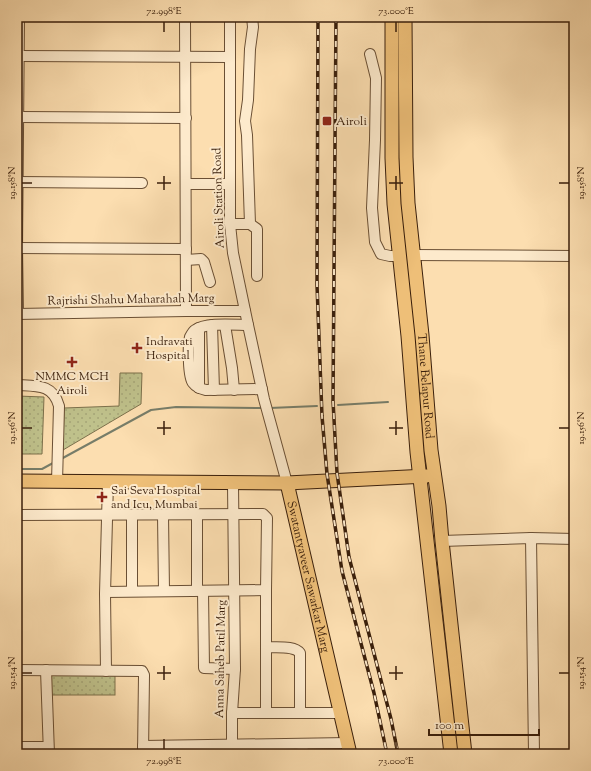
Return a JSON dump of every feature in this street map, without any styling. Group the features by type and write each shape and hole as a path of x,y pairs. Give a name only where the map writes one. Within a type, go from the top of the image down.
{"main road":[{"name":"Thane Belapur Road","path":"392,17 392,158 394,204 408,336 420,476 451,754"},
{"name":"Thane Belapur Road","path":"406,17 406,157 408,203 422,335 430,450 439,506 465,754"},
{"path":"17,481 57,478 108,482 287,484 434,475"},
{"name":"Swatantyaveer Sawarkar Marg","path":"287,484 349,749"}],"street":[{"path":"18,314 17,182 20,17"},
{"path":"185,17 186,311"},
{"name":"Airoli Station Road","path":"230,17 230,224 233,253 263,394"},
{"path":"250,224 247,135 245,121 253,28 252,17"},
{"path":"370,54 376,78 372,208 375,242 381,254 399,256"},
{"path":"19,56 230,57"},
{"path":"18,122 186,118"},
{"path":"17,182 142,184"},
{"path":"186,184 229,184"},
{"path":"230,224 250,224 257,229 257,276"},
{"path":"17,248 186,249"},
{"path":"413,254 574,256"},
{"path":"186,260 201,259 204,262 210,282"},
{"name":"Rajrishi Shahu Maharahah Marg","path":"18,314 245,311"},
{"path":"248,325 212,325 195,330 190,336 190,374 192,382 199,388 206,390 234,390 263,394"},
{"path":"212,325 214,390"},
{"path":"225,325 234,390"},
{"path":"17,385 44,387 52,391 57,399 59,406 57,478"},
{"name":"Swatantyaveer Sawarkar Marg","path":"263,394 287,484"},
{"path":"106,671 108,482"},
{"name":"Anna Saheb Patil Marg","path":"232,749 234,669 233,484"},
{"path":"17,515 263,514 267,518 266,713"},
{"path":"132,515 132,591"},
{"path":"163,515 164,591"},
{"path":"197,515 204,668 234,669"},
{"path":"531,538 534,754"},
{"path":"442,541 531,538 574,539"},
{"path":"106,592 266,590"},
{"path":"266,647 293,648 299,651 300,713"},
{"path":"17,670 140,670 143,672 143,750 349,749"},
{"path":"17,747 48,750 46,670"},
{"path":"232,713 341,713"}],"green space":[{"path":"120,373 142,373 141,404 63,450 64,408 119,406"},
{"path":"17,396 44,397 42,454 17,454"},
{"path":"49,673 115,673 115,695 49,695"}],"waterway":[{"path":"338,405 388,402"},
{"path":"270,408 317,406"},
{"path":"61,459 151,410 176,407 264,408"},
{"path":"17,469 42,469 53,463"}],"railway":[{"path":"318,17 317,285 322,416 327,474 342,571 374,693 387,754"},
{"path":"336,17 333,401 337,473 349,557 391,719 398,754"}],"place":[{"name":"Airoli","path":"327,121"},
{"name":"Indravati Hospital","path":"137,348"},
{"name":"NMMC MCH Airoli","path":"72,362"},
{"name":"Sai Seva Hospital and Icu, Mumbai","path":"102,497"}]}
